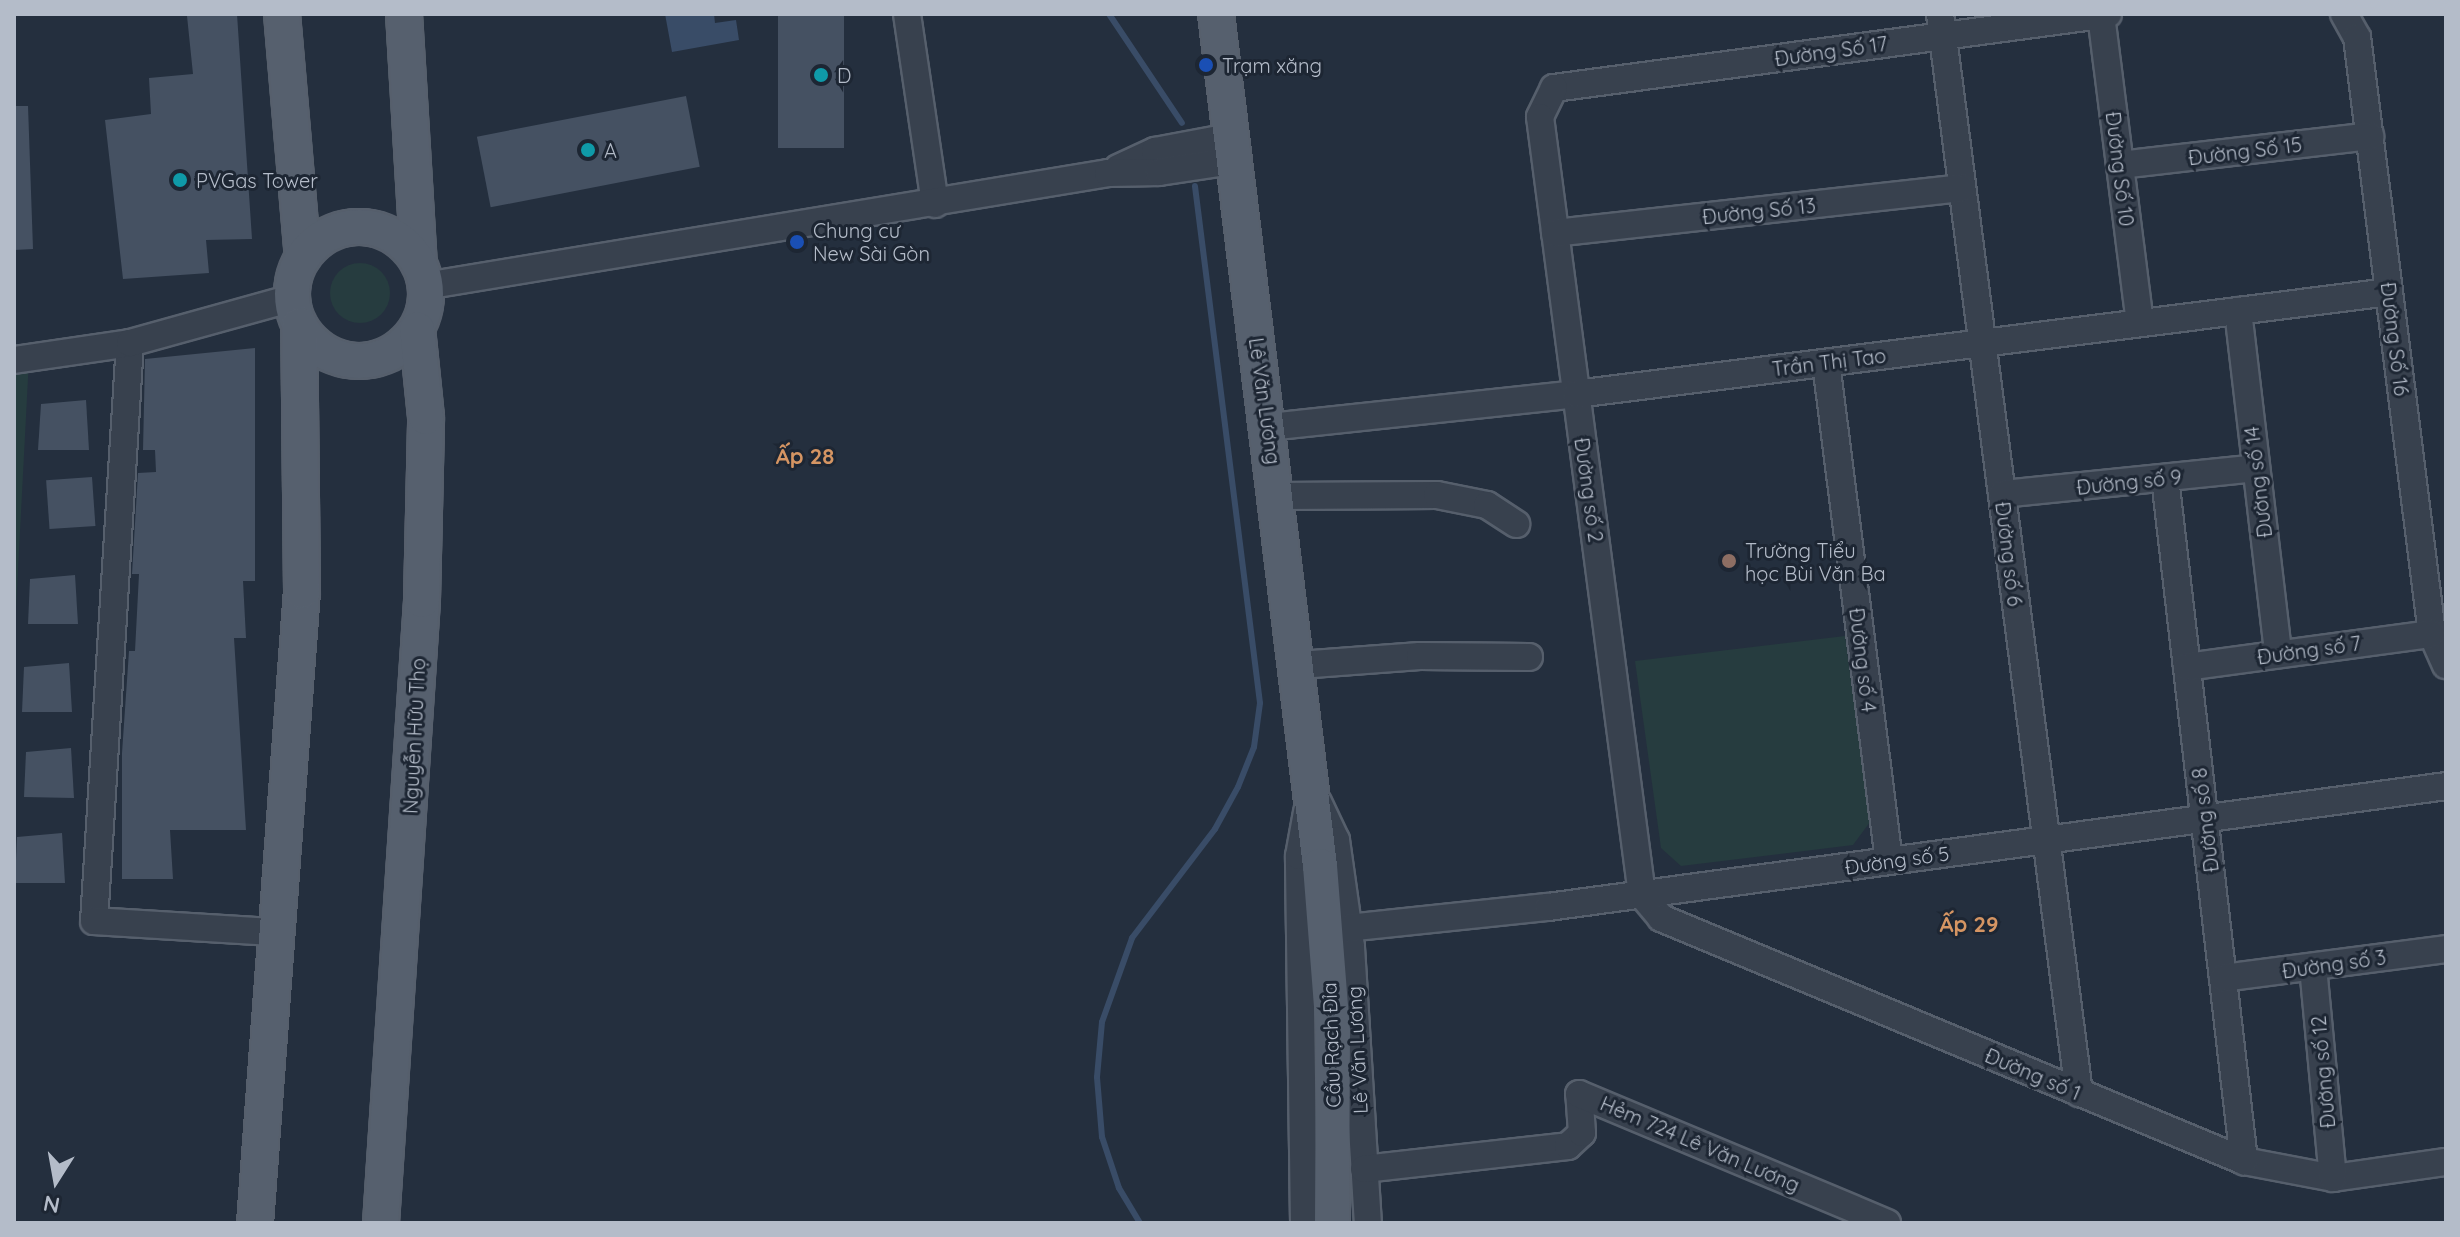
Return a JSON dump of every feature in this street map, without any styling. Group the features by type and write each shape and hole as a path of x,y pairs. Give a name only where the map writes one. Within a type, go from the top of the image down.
{"main road":[{"path":"255,1223 272,932 302,591 295,311 303,257 282,14"},
{"path":"295,311 327,353 367,361 386,355 417,329 422,275 404,14"},
{"name":"Lê Văn Lương","path":"1216,14 1299,665 1320,866"},
{"path":"303,257 340,230 363,227 395,239 422,275"},
{"name":"Nguyễn Hữu Thọ","path":"381,1223 422,600 426,417 417,329"},
{"name":"Cầu Rạch Đỉa","path":"1320,866 1333,1032 1332,1223"}],"street":[{"path":"907,14 935,204"},
{"name":"Đường Số 17","path":"1554,88 1942,25 2108,14"},
{"name":"Đường Số 16","path":"2344,14 2357,37 2432,634 2446,665"},
{"name":"Đường Số 10","path":"2101,15 2140,323"},
{"name":"Đường số 6","path":"1942,25 2079,1093"},
{"name":"Đường số 2","path":"1554,88 1540,117 1642,895"},
{"name":"Đường Số 15","path":"2120,165 2370,136"},
{"path":"422,275 935,204 1232,149"},
{"name":"Đường Số 13","path":"1555,233 1962,188"},
{"name":"Trần Thị Tao","path":"1269,427 1576,394 2389,292"},
{"path":"14,360 130,343 295,311"},
{"name":"Đường số 14","path":"2238,311 2278,653"},
{"path":"130,343 94,921 272,932"},
{"name":"Đường số 4","path":"1826,363 1889,861"},
{"name":"Đường số 9","path":"2002,494 2256,468"},
{"name":"Đường số 8","path":"2165,478 2244,1161"},
{"path":"1278,496 1437,495 1487,505 1516,524"},
{"name":"Đường số 7","path":"2187,667 2432,634"},
{"path":"1299,665 1420,656 1529,657"},
{"name":"Đường số 5","path":"1347,928 1642,895 2446,786"},
{"name":"Lê Văn Lương","path":"1311,788 1336,840 1347,928 1368,1223"},
{"name":"Lê Văn Lương","path":"1304,1223 1299,856 1311,788"},
{"name":"Đường số 1","path":"1642,895 1661,918 2244,1161 2333,1178 2446,1162"},
{"name":"Đường số 3","path":"2223,978 2446,949"},
{"name":"Đường số 12","path":"2313,967 2333,1178"},
{"name":"Hẻm 724 Lê Văn Lương","path":"1364,1169 1568,1146 1582,1133 1579,1094 1887,1223"}],"green space":[{"path":"360,263 372,265 381,272 388,281 388,305 381,314 372,321 360,323 348,321 339,314 332,305 330,293 332,281 339,272 348,265"},
{"path":"29,359 14,647 14,360"},
{"path":"1845,636 1870,822 1853,845 1681,866 1661,848 1635,661"}],"water":[{"path":"665,14 714,14 715,23 736,20 739,40 672,52"}],"building":[{"name":"PVGas Tower","path":"237,14 252,239 206,240 209,273 123,279 105,120 151,114 149,78 193,74 187,16"},
{"name":"D","path":"778,14 844,14 844,148 778,148"},
{"name":"A","path":"686,96 700,167 491,207 477,137"},
{"path":"14,106 28,106 33,249 14,250"},
{"path":"255,348 255,581 243,581 246,638 234,638 246,830 170,830 173,879 122,879 122,753 129,651 135,651 139,574 132,574 138,473 156,472 155,450 143,450 145,359"},
{"path":"86,400 89,450 38,450 41,404"},
{"path":"92,477 95,526 50,529 46,480"},
{"path":"75,575 78,624 28,624 30,579"},
{"path":"69,663 72,712 22,712 24,667"},
{"path":"71,748 74,798 24,797 26,752"},
{"path":"62,833 65,883 15,883 17,837"}],"waterway":[{"path":"1109,14 1182,123"},
{"path":"1140,1223 1119,1188 1102,1137 1097,1077 1102,1022 1132,938 1215,829 1238,787 1254,747 1260,703 1195,186"}],"place":[{"name":"Trạm xăng","path":"1206,65"},
{"name":"D","path":"821,75"},
{"name":"A","path":"588,150"},
{"name":"PVGas Tower","path":"180,180"},
{"name":"Chung cư New Sài Gòn","path":"797,242"},
{"name":"Trường Tiểu học Bùi Văn Ba","path":"1729,561"}],"district":[{"name":"Ấp 28","path":"805,457"},
{"name":"Ấp 29","path":"1969,925"}]}
